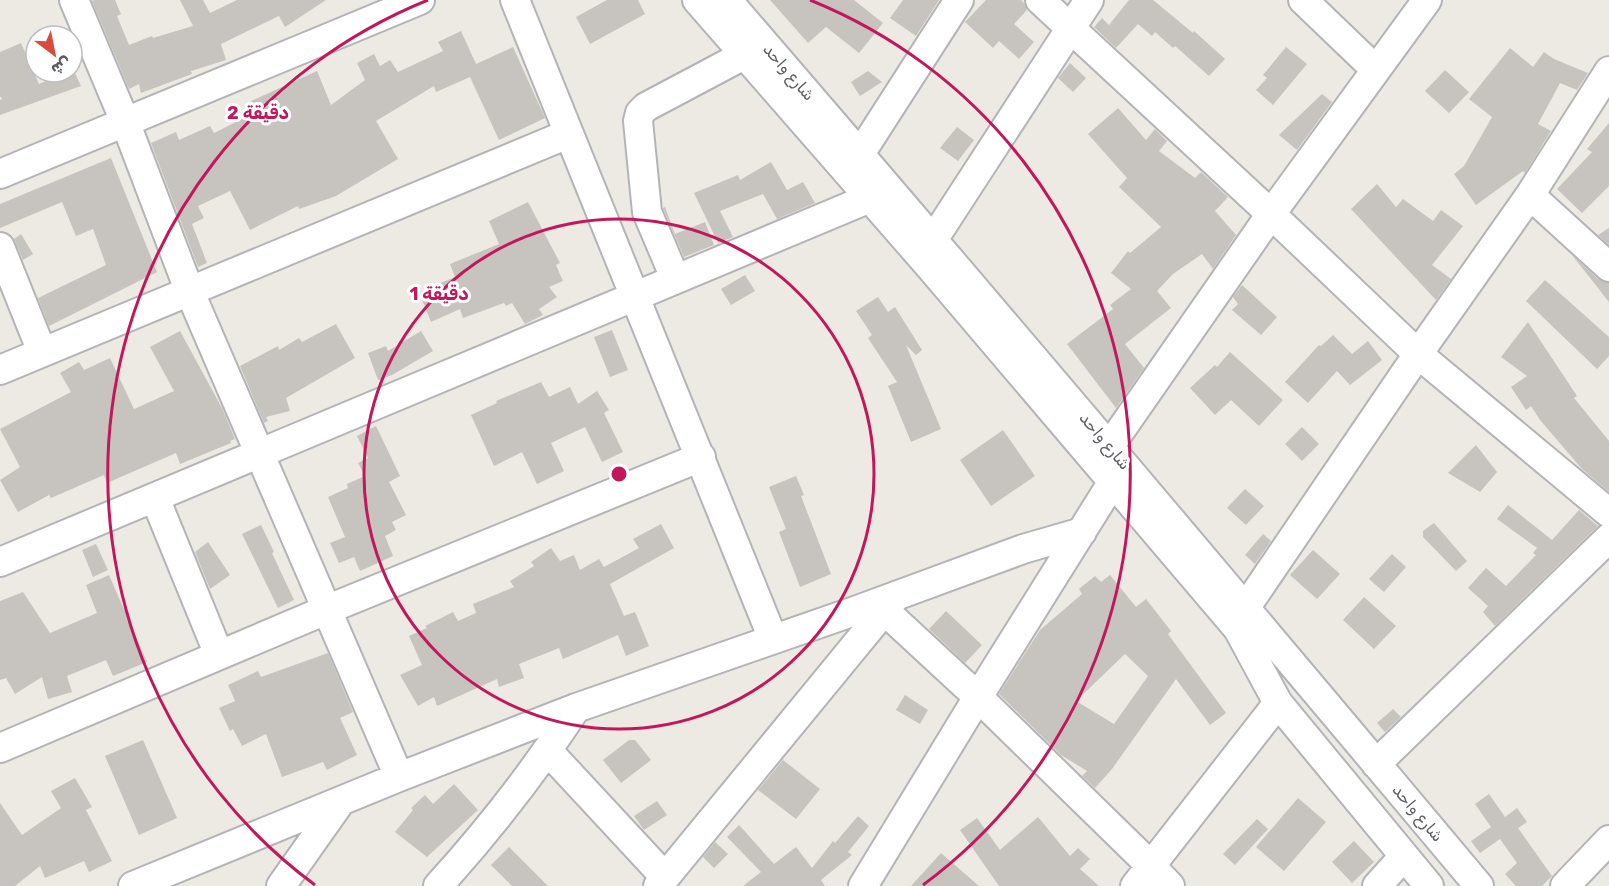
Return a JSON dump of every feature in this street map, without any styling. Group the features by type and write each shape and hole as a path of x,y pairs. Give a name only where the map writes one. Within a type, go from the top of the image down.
{"street":[{"path":"74,0 126,124 189,290 399,777"},
{"path":"0,174 126,124 420,0"},
{"path":"514,0 773,639"},
{"name":"شارع واحد","path":"697,0 736,11 1246,607 1479,886"},
{"path":"860,154 958,0"},
{"path":"1040,0 1418,354 1609,513"},
{"path":"933,240 1089,0"},
{"path":"1303,0 1376,70"},
{"path":"864,886 978,697 1113,483 1109,447 1271,214 1427,0"},
{"name":"شارع واحد","path":"736,11 744,55 870,198 1238,629 1278,704 1429,886"},
{"path":"675,278 647,212 638,122 640,113 646,107 744,55"},
{"path":"1246,607 1418,354 1530,195 1609,71"},
{"path":"0,370 568,134"},
{"path":"1530,195 1609,267"},
{"path":"0,562 261,455 675,278 870,198"},
{"path":"0,247 42,352"},
{"path":"0,748 326,610 701,457"},
{"path":"155,498 219,656"},
{"path":"133,886 399,777 576,708 773,639 891,603 1023,549 1082,532"},
{"path":"1377,764 1608,542"},
{"path":"891,603 1142,875 1170,886"},
{"path":"548,751 662,882 891,603"},
{"path":"1142,875 1278,704"},
{"path":"438,886 482,837 548,751 576,708"},
{"path":"281,886 341,801"},
{"path":"1564,886 1609,840"},
{"path":"1377,886 1404,856"}],"building":[{"path":"115,0 121,14 117,16 129,45 152,36 153,38 193,26 180,0 203,0 210,13 237,0 326,0 285,27 279,16 221,44 226,60 191,71 192,74 141,93 139,84 129,89 92,1"},
{"path":"607,0 638,0 645,14 590,44 576,17"},
{"path":"770,0 854,0 883,23 859,53 826,27 808,43"},
{"path":"903,0 939,0 916,36 890,18"},
{"path":"986,0 1021,0 1024,3 1027,10 1014,24 1034,42 1019,59 999,41 993,48 965,22"},
{"path":"1129,0 1153,0 1193,33 1194,31 1225,59 1209,76 1175,46 1173,48 1155,32 1152,36 1138,24 1116,48 1094,27 1102,18 1109,25"},
{"path":"461,31 476,64 513,47 545,118 499,140 470,77 436,92 434,86 376,121 398,159 336,196 299,209 298,206 250,230 230,191 198,206 204,218 192,224 207,263 198,267 151,143 176,132 179,140 210,126 214,133 256,112 251,101 317,71 331,105 365,80 357,63 374,54 380,66 390,60 398,72 443,51 438,42"},
{"path":"21,43 24,50 24,84 80,84 81,86 0,115 0,100 2,99 0,96 0,52"},
{"path":"1286,47 1307,64 1273,105 1256,90 1267,78 1263,75"},
{"path":"1510,48 1533,67 1544,52 1554,59 1588,73 1577,90 1560,83 1538,124 1551,131 1525,173 1523,171 1476,205 1454,174 1464,166 1492,117 1469,99"},
{"path":"1070,63 1086,78 1073,92 1058,78"},
{"path":"1445,70 1469,92 1449,113 1425,91"},
{"path":"868,71 882,82 860,96 851,82"},
{"path":"1322,94 1332,102 1297,150 1279,135"},
{"path":"1118,108 1146,140 1155,129 1167,141 1159,151 1195,178 1201,172 1228,197 1215,211 1236,235 1213,269 1202,254 1173,274 1157,291 1171,308 1125,344 1144,368 1116,408 1067,344 1113,309 1110,305 1131,289 1111,273 1128,251 1130,253 1161,227 1119,187 1127,178 1088,134"},
{"path":"1609,123 1609,186 1582,213 1557,189 1592,152 1587,149"},
{"path":"957,127 974,140 958,161 940,148"},
{"path":"111,158 157,272 49,326 38,298 106,265 93,229 76,236 62,202 0,228 0,204"},
{"path":"771,162 787,190 803,182 815,203 777,219 763,194 720,211 733,237 718,243 694,193 738,175 740,180"},
{"path":"1377,184 1396,207 1403,199 1433,221 1441,210 1463,226 1432,265 1451,279 1436,300 1351,209"},
{"path":"528,202 560,263 556,265 563,281 549,287 557,297 539,309 543,315 525,324 512,303 506,306 504,303 463,318 460,309 431,322 419,292 455,277 450,264 499,244 489,221"},
{"path":"665,207 675,234 705,222 714,245 684,257 663,208"},
{"path":"1609,228 1609,245 1598,235"},
{"path":"21,234 33,254 23,260 14,239"},
{"path":"1572,255 1598,279 1609,283 1609,302"},
{"path":"745,275 755,291 731,305 721,289"},
{"path":"1545,280 1609,337 1609,356 1597,369 1526,301"},
{"path":"1242,285 1277,317 1261,335 1232,310 1238,304 1233,297"},
{"path":"878,297 888,312 895,307 922,350 916,355 906,345 941,429 911,442 888,386 897,382 868,338 872,335 856,311"},
{"path":"1528,322 1577,396 1574,398 1609,441 1609,492 1582,469 1540,420 1531,406 1526,410 1511,387 1527,376 1501,357"},
{"path":"336,324 355,358 286,398 290,411 266,417 268,421 264,423 240,366 278,346 279,350 299,338 302,342"},
{"path":"612,330 628,370 610,377 594,337"},
{"path":"180,331 223,410 235,439 230,441 231,443 180,464 176,453 107,483 104,475 51,498 49,495 18,512 0,480 20,467 0,429 71,392 60,373 79,362 84,370 110,358 134,409 174,391 150,347"},
{"path":"421,331 433,351 392,375 378,380 368,353 386,346 388,351"},
{"path":"1333,335 1352,354 1368,341 1382,360 1350,385 1337,371 1308,403 1285,382 1319,345 1321,346"},
{"path":"1230,352 1283,400 1259,426 1231,400 1215,415 1190,388 1215,365 1217,367"},
{"path":"541,382 549,397 570,387 578,404 597,391 609,410 604,413 623,452 602,462 585,427 551,443 564,471 537,484 522,452 494,466 471,415 497,403 496,401"},
{"path":"376,426 400,476 389,482 406,515 392,522 396,530 385,536 393,556 360,571 354,557 339,563 330,543 345,537 328,497 348,488 347,484 365,476 358,463 368,458 357,436"},
{"path":"1302,427 1319,444 1302,461 1285,444"},
{"path":"1003,430 1035,476 991,506 960,460"},
{"path":"1476,445 1497,472 1480,492 1448,473"},
{"path":"796,476 804,495 801,496 831,574 800,587 779,532 786,529 769,487"},
{"path":"1245,489 1264,506 1246,525 1227,508"},
{"path":"1508,505 1552,540 1579,510 1598,526 1495,626 1483,612 1488,606 1468,588 1486,568 1506,586 1536,555 1533,553 1537,548 1497,519"},
{"path":"1434,523 1467,561 1456,571 1423,537 1423,531"},
{"path":"661,524 674,548 610,584 624,616 635,612 649,646 626,656 618,635 563,659 559,648 519,664 524,678 499,687 497,679 437,706 434,697 418,706 400,675 422,665 409,636 453,612 458,621 476,613 473,604 514,587 510,581 534,566 531,562 551,548 560,561 574,555 580,570 599,559 604,567 639,548 633,539"},
{"path":"261,525 294,600 278,608 242,534"},
{"path":"1263,534 1271,541 1255,564 1245,555"},
{"path":"208,542 230,575 210,589 195,552"},
{"path":"96,544 108,570 93,577 82,550"},
{"path":"1313,550 1340,574 1317,599 1290,575"},
{"path":"1392,554 1406,567 1384,592 1369,579"},
{"path":"109,575 147,662 113,676 106,660 67,676 72,692 48,699 42,677 15,694 6,678 0,680 0,601 23,592 50,633 97,613 86,585"},
{"path":"1110,575 1136,607 1146,599 1171,631 1168,634 1226,713 1210,725 1176,679 1112,769 1095,788 1082,776 1087,771 1061,755 999,694 1040,630 1082,594 1079,589 1095,576 1101,582","holes":["1125,654 1148,676 1114,724 1076,701"]},
{"path":"1364,597 1396,626 1374,649 1343,620"},
{"path":"946,611 982,645 965,663 929,629"},
{"path":"328,653 353,712 340,718 357,755 327,770 323,762 282,777 266,734 242,746 233,729 230,731 219,708 235,701 228,685 258,671 261,677"},
{"path":"905,695 928,710 920,724 896,710"},
{"path":"1393,709 1401,717 1385,732 1377,723"},
{"path":"143,740 177,818 139,835 105,756"},
{"path":"629,740 635,740 651,760 621,783 603,760"},
{"path":"783,760 820,789 796,819 758,790"},
{"path":"75,778 92,807 86,810 112,861 89,872 84,861 45,878 40,866 15,886 0,886 0,803 22,835 61,808 51,791"},
{"path":"454,784 478,810 427,857 395,832 413,810 411,808 425,795 433,804"},
{"path":"1489,794 1505,817 1517,808 1527,822 1518,828 1552,876 1542,886 1516,886 1505,874 1517,863 1500,839 1480,853 1471,841 1491,827 1475,804"},
{"path":"1298,798 1326,822 1284,871 1256,847"},
{"path":"657,801 667,815 644,830 634,816"},
{"path":"858,816 869,826 848,852 852,855 821,880 825,886 743,886 761,872 727,837 739,825 774,864 796,847 812,868 833,841 835,843"},
{"path":"1038,817 1070,856 1078,848 1090,859 1080,869 1099,886 999,886 960,830 977,818 1000,850"},
{"path":"1257,819 1268,829 1235,865 1223,854"},
{"path":"1354,841 1374,862 1352,883 1332,862"},
{"path":"715,842 728,854 714,868 703,857"},
{"path":"509,847 548,886 512,886 491,865"},
{"path":"941,853 979,886 911,886"}]}
